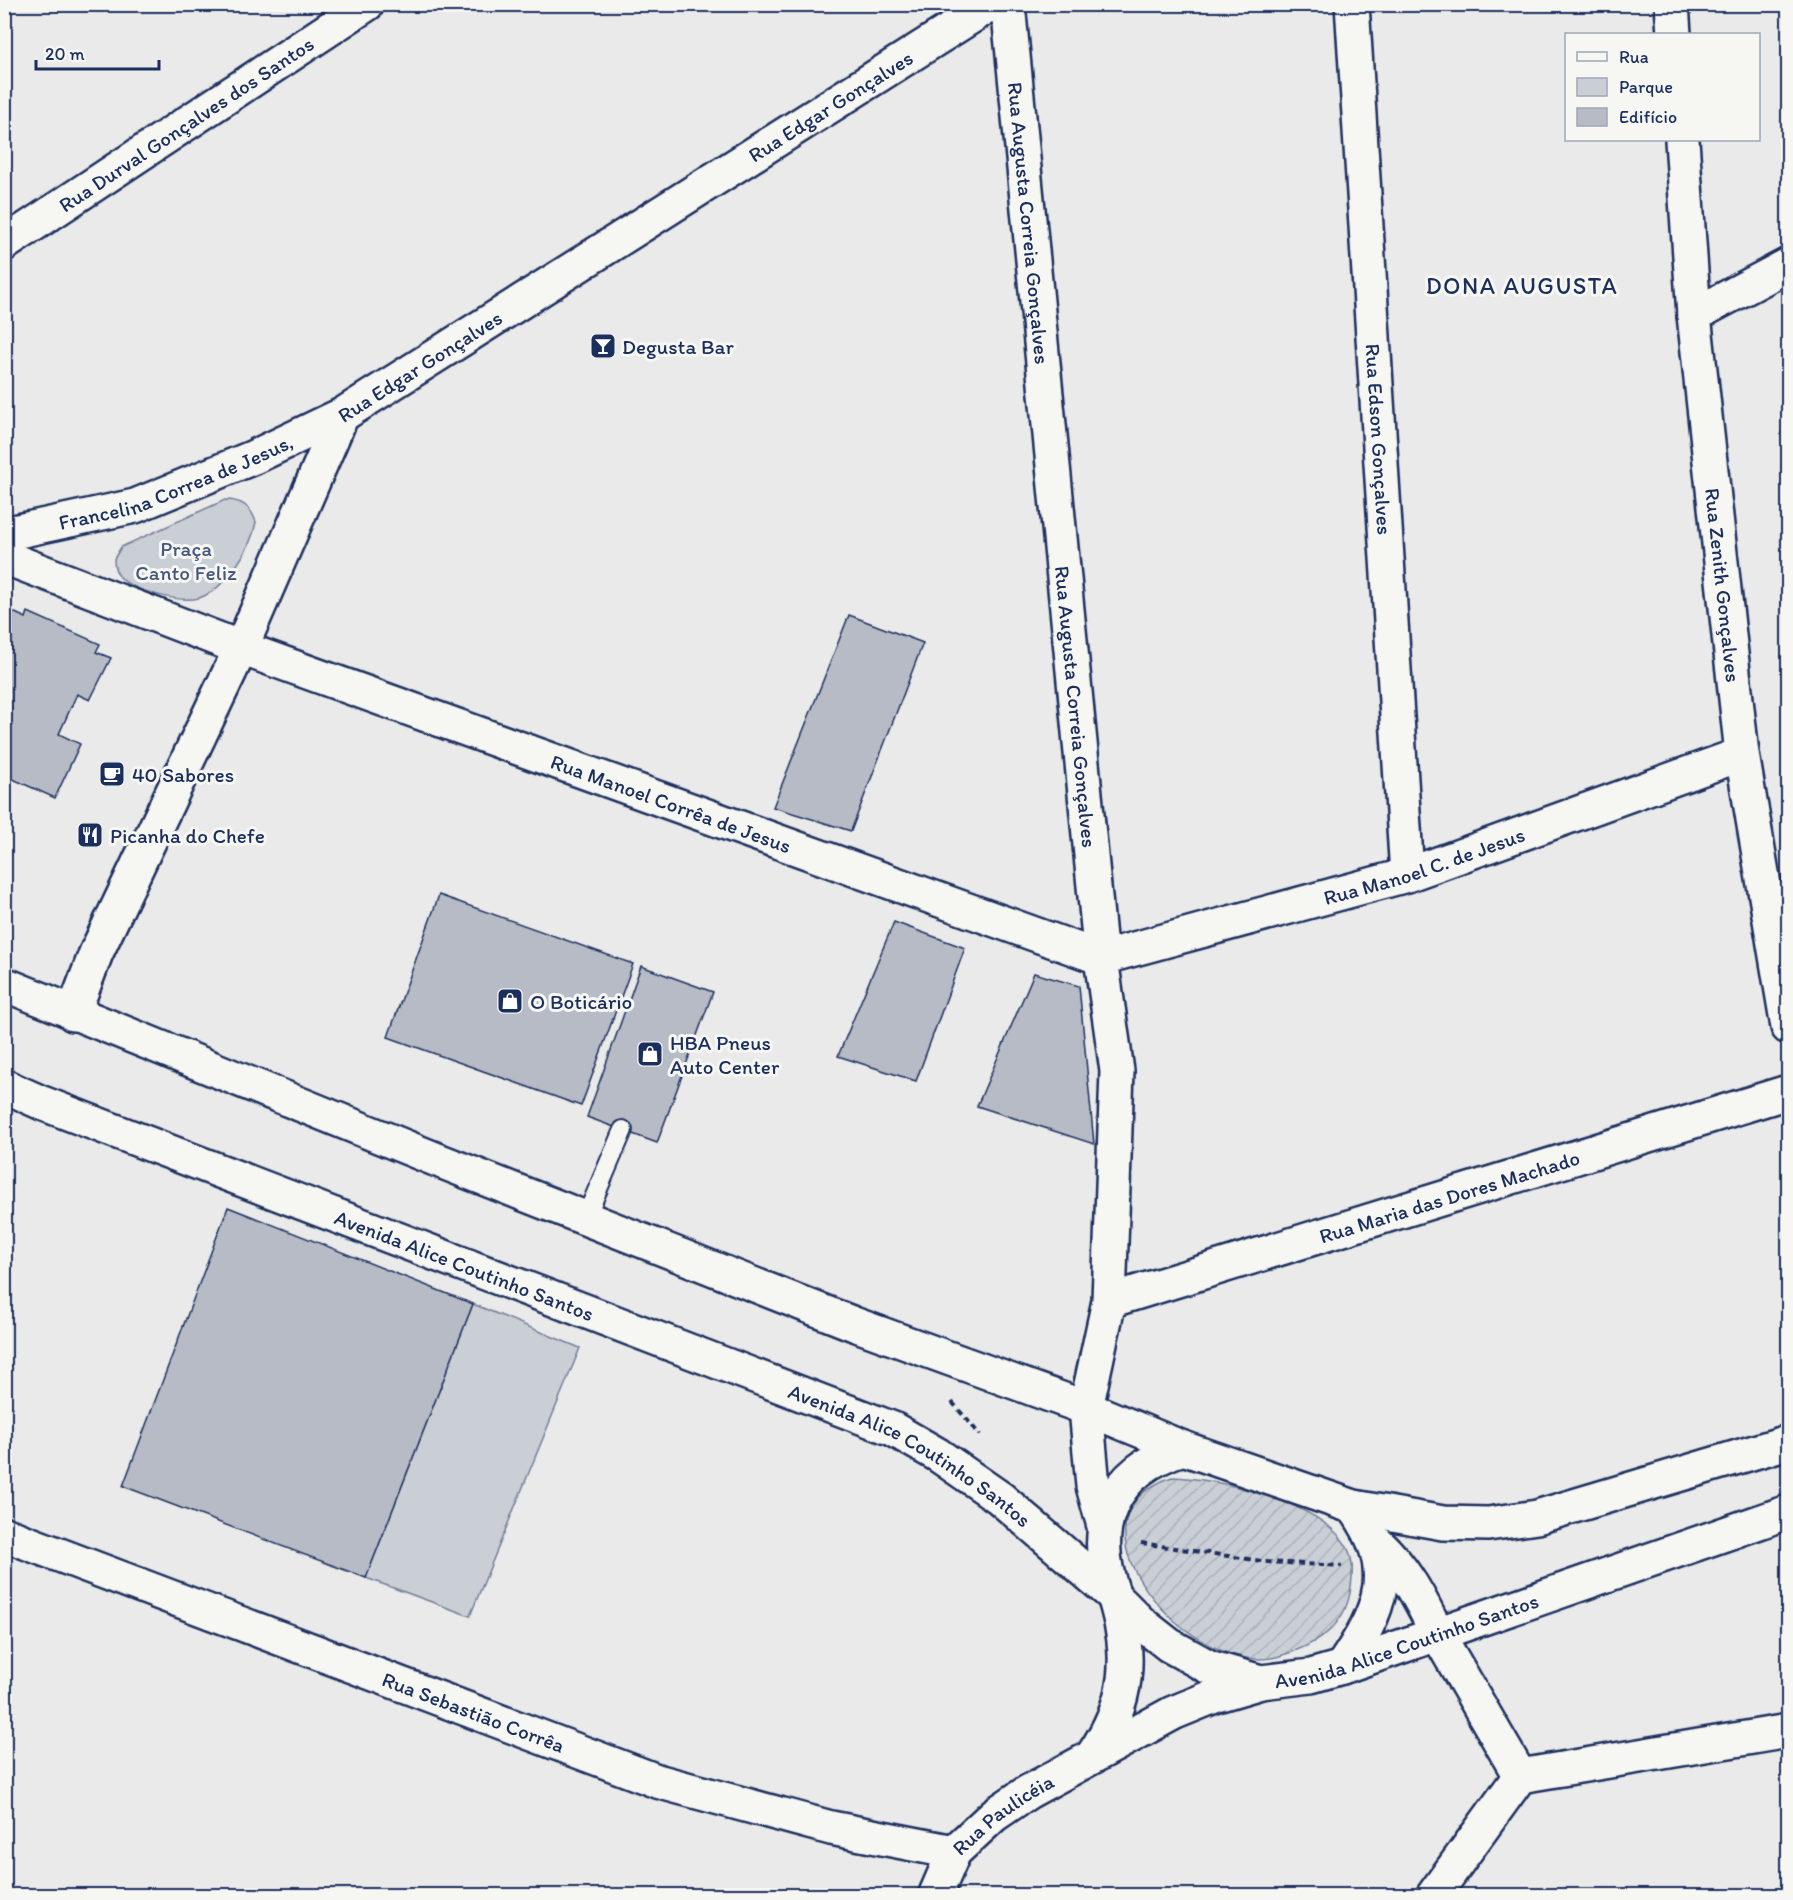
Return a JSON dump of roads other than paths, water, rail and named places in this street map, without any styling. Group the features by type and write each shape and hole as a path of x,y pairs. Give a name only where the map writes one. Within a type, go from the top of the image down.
{"street":[{"name":"Rua Durval Gonçalves dos Santos","path":"4,244 368,4"},
{"name":"Rua Edgar Gonçalves","path":"73,1014 96,953 241,648 342,415 991,4"},
{"name":"Rua Augusta Correia Gonçalves","path":"1008,4 1101,958 1117,1071 1109,1301 1086,1408 1093,1486 1104,1526"},
{"name":"Rua Edson Gonçalves","path":"1352,4 1407,875"},
{"path":"1672,4 1674,33"},
{"name":"Rua Zenith Gonçalves","path":"1682,141 1694,315 1742,754 1788,1027"},
{"path":"1694,315 1788,265"},
{"name":"Francelina Correa de Jesus,","path":"4,534 135,506 254,457 342,415"},
{"name":"Rua Manoel Corrêa de Jesus","path":"4,557 241,648 1101,958"},
{"name":"Rua Manoel C. de Jesus","path":"1101,958 1407,875 1742,754"},
{"path":"4,984 73,1014 855,1324 1086,1408 1183,1448 1354,1507 1443,1523 1488,1524 1537,1517 1594,1502 1788,1442"},
{"name":"Avenida Alice Coutinho Santos","path":"4,1086 42,1103 894,1429 938,1455 1000,1498 1169,1645 1209,1667 1261,1682 1311,1676 1341,1667 1788,1512"},
{"name":"Rua Maria das Dores Machado","path":"1109,1301 1788,1092"},
{"path":"1104,1526 1112,1503 1124,1484 1141,1467 1161,1455 1183,1448"},
{"path":"1354,1507 1375,1541 1392,1557 1413,1585 1437,1633 1520,1776"},
{"name":"Rua Paulicéia","path":"1093,1755 1107,1735 1118,1708 1125,1680 1124,1633 1104,1562 1104,1526"},
{"name":"Rua Sebastião Corrêa","path":"4,1534 657,1781 831,1828 954,1852"},
{"path":"1341,1667 1372,1619 1379,1594 1381,1568 1375,1541"},
{"name":"Rua Paulicéia","path":"935,1896 954,1852 994,1815 1028,1792 1173,1713 1216,1695 1261,1682"},
{"path":"1433,1896 1520,1776 1788,1731"}],"lane":[{"path":"586,1217 623,1130"}],"place":[{"name":"Degusta Bar","path":"603,346"},
{"name":"40 Sabores","path":"112,774"},
{"name":"Picanha do Chefe","path":"90,835"},
{"name":"O Boticário","path":"510,1001"},
{"name":"HBA Pneus Auto Center","path":"650,1054"}],"district":[{"name":"DONA AUGUSTA","path":"1522,285"}],"park label":[{"name":"Praça Canto Feliz","path":"186,560"}]}
